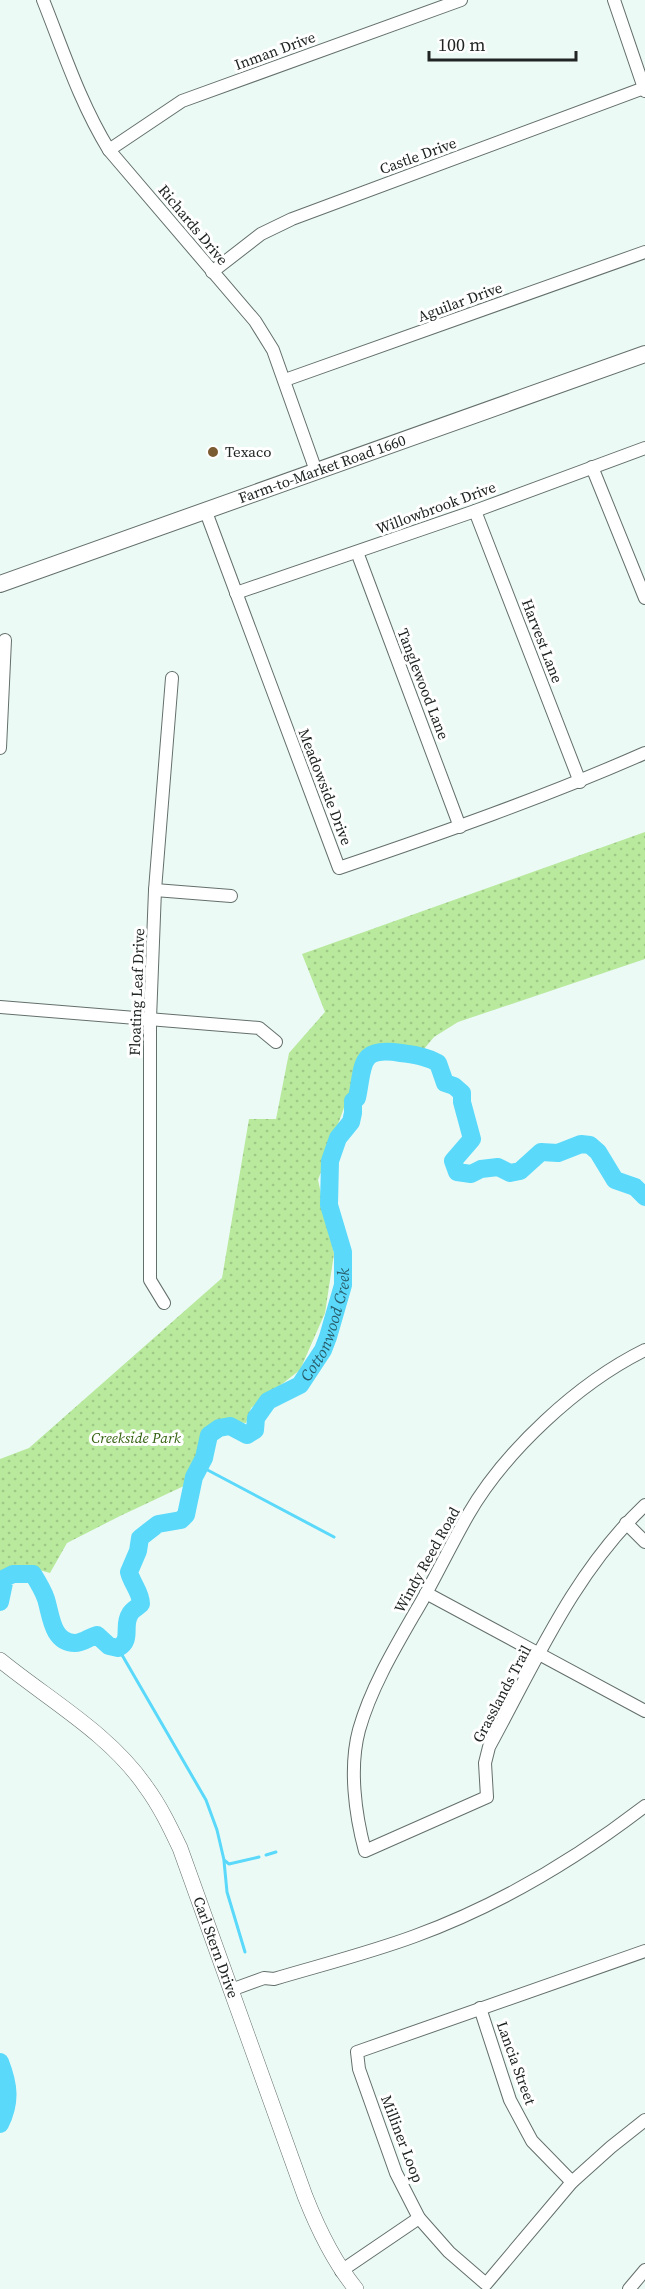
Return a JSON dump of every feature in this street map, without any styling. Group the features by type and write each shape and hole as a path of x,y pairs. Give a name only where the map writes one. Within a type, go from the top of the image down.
{"main road":[{"name":"Farm-to-Market Road 1660","path":"0,584 645,354"}],"street":[{"name":"Richards Drive","path":"43,0 84,102 109,150 255,321 273,350 316,471"},
{"name":"Inman Drive","path":"109,150 182,101 461,0"},
{"path":"614,0 644,90"},
{"name":"Castle Drive","path":"212,272 261,234 292,219 644,90"},
{"name":"Aguilar Drive","path":"285,380 645,252"},
{"name":"Willowbrook Drive","path":"236,593 475,511 645,448"},
{"path":"592,467 645,598"},
{"name":"Harvest Lane","path":"475,511 580,782"},
{"name":"Meadowside Drive","path":"206,512 339,868 460,827 580,782 645,753"},
{"name":"Tanglewood Lane","path":"357,552 460,827"},
{"path":"0,748 5,640"},
{"name":"Floating Leaf Drive","path":"164,1303 150,1280 150,1019 155,890 172,678"},
{"path":"155,890 231,896"},
{"path":"0,1007 259,1028 276,1042"},
{"name":"Windy Reed Road","path":"365,1851 359,1829 354,1770 359,1731 374,1690 469,1514 502,1468 532,1433 597,1379 645,1350"},
{"name":"Grasslands Trail","path":"365,1851 487,1797 484,1763 489,1747 577,1586 605,1546 645,1505"},
{"path":"626,1523 645,1542"},
{"path":"426,1593 645,1711"},
{"name":"Carl Stern Drive","path":"0,1660 101,1738 145,1786 164,1815 180,1848 305,2196 319,2230 341,2271 356,2289"},
{"path":"232,1994 264,1978 274,1979 415,1936 472,1912 567,1861 645,1806"},
{"name":"Milliner Loop","path":"645,1951 357,2052 359,2069 396,2173 419,2218 449,2252 486,2284 572,2182 645,2120"},
{"name":"Lancia Street","path":"480,2008 510,2100 532,2141 572,2182"},
{"path":"341,2271 419,2218"},
{"path":"629,2289 645,2270"}],"green space":[{"name":"Creekside Park","path":"645,832 645,959 458,1022 434,1037 424,1049 367,1048 318,1180 334,1254 325,1313 300,1370 251,1408 246,1423 217,1420 202,1435 199,1455 186,1485 67,1543 50,1573 29,1567 4,1572 0,1586 0,1459 29,1448 222,1278 249,1119 276,1119 289,1053 325,1012 302,954"}],"waterway":[{"name":"Cottonwood Creek","path":"0,1602 5,1578 13,1574 33,1574 45,1596 54,1627 61,1638 67,1642 78,1643 97,1635 109,1646 118,1648 125,1641 130,1614 141,1604 140,1596 129,1572 138,1551 140,1538 158,1524 181,1520 186,1515 194,1477 204,1458 209,1435 219,1428 230,1426 247,1435 255,1430 256,1418 268,1401 300,1385 323,1350 343,1285 343,1252 329,1205 330,1161 338,1138 351,1122 353,1101 357,1098 363,1067 370,1055 387,1052 429,1059 438,1063 445,1083 454,1086 462,1093 462,1102 472,1139 453,1161 457,1172 471,1174 481,1169 498,1167 510,1173 520,1171 541,1152 558,1153 581,1144 590,1145 598,1152 615,1180 635,1187 645,1197"},
{"path":"200,1466 334,1537"},
{"path":"118,1648 206,1800 217,1830 224,1860 229,1864 259,1857"},
{"path":"266,1855 276,1852"},
{"path":"224,1861 227,1892 245,1952"},
{"name":"Cottonwood Creek","path":"0,2062 8,2093 4,2116 0,2124"}],"place":[{"name":"Texaco","path":"213,452"}]}
